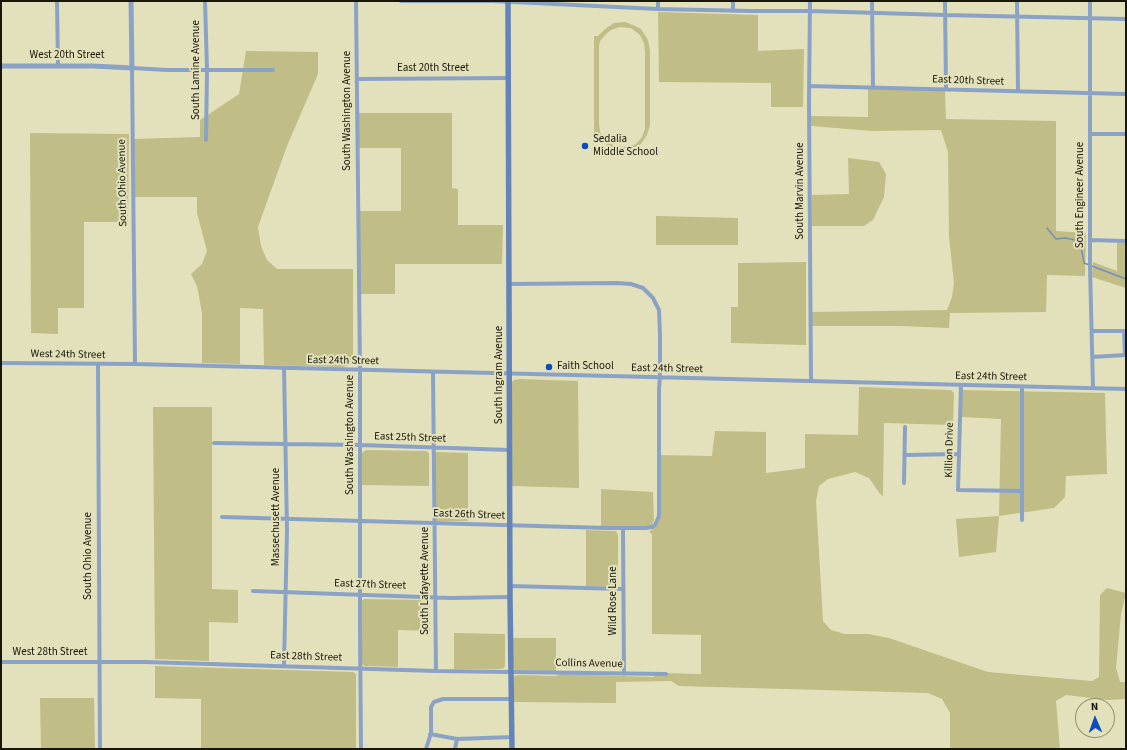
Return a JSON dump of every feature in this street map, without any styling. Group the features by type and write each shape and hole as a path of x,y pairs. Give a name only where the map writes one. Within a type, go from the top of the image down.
{"main road":[{"name":"South Ingram Avenue","path":"508,2 512,749"}],"street":[{"path":"57,1 58,66"},
{"name":"South Ohio Avenue","path":"131,1 135,364"},
{"name":"South Lamine Avenue","path":"205,1 207,70 206,140"},
{"name":"South Washington Avenue","path":"356,1 357,217 360,370 361,749"},
{"path":"401,1 582,3 658,9 810,11 1126,19"},
{"path":"658,1 658,9"},
{"path":"733,1 733,11"},
{"name":"South Marvin Avenue","path":"810,1 809,86 812,381"},
{"path":"872,1 873,87"},
{"path":"944,1 946,89"},
{"path":"1017,1 1018,91"},
{"name":"South Engineer Avenue","path":"1090,1 1090,240 1093,388"},
{"name":"West 20th Street","path":"1,66 132,68"},
{"path":"132,68 273,70"},
{"name":"East 20th Street","path":"357,79 508,78"},
{"name":"East 20th Street","path":"809,86 1126,94"},
{"path":"1091,134 1126,134"},
{"path":"1090,240 1126,241"},
{"name":"East 26th Street","path":"222,517 623,528 652,527 658,522 659,516 660,377 659,310 653,298 643,288 631,284 509,284"},
{"path":"1092,331 1124,331 1125,355 1092,356"},
{"name":"West 24th Street","path":"1,363 135,364"},
{"name":"South Ohio Avenue","path":"98,364 100,749"},
{"name":"East 24th Street","path":"135,364 1126,389"},
{"name":"Massechusett Avenue","path":"284,368 286,518 284,665"},
{"name":"South Lafayette Avenue","path":"433,372 436,671"},
{"name":"Killion Drive","path":"961,385 958,490 1022,491"},
{"path":"1022,386 1022,520"},
{"path":"904,483 905,427"},
{"name":"East 25th Street","path":"214,443 360,445 510,450"},
{"path":"905,455 959,454"},
{"name":"Wild Rose Lane","path":"623,528 624,674"},
{"path":"510,586 623,589"},
{"name":"East 27th Street","path":"253,591 435,597 510,597"},
{"name":"West 28th Street","path":"1,662 100,662"},
{"name":"East 28th Street","path":"100,662 284,665 436,671 512,672"},
{"name":"Collins Avenue","path":"512,672 666,674"},
{"path":"426,749 430,734 431,707 434,702 443,699 512,699"},
{"path":"430,734 457,739 512,737"},
{"path":"455,749 457,739"}],"shaded area":[{"path":"658,12 758,15 758,51 804,49 803,107 771,107 771,83 659,82"},
{"path":"625,22 641,29 648,40 650,51 650,125 647,135 641,144 629,150 622,151 617,151 610,148 599,137 594,137 594,36 598,36 614,23","holes":["620,27 631,28 640,35 644,43 645,129 638,142 634,145 624,147 615,146 606,141 600,132 599,46 600,41 611,30"]},
{"path":"246,51 318,52 318,74 287,146 258,227 261,246 267,260 277,269 353,269 353,361 352,364 343,367 264,365 263,309 240,308 240,364 202,363 202,313 197,286 191,274 202,264 207,251 197,213 197,197 133,197 132,139 200,137 200,120 239,94"},
{"path":"868,88 945,91 946,119 1056,121 1056,231 1086,233 1085,276 1047,275 1046,312 950,313 949,328 901,326 812,326 811,312 947,310 952,297 954,283 949,237 948,152 941,130 872,131 811,126 811,116 868,117"},
{"path":"358,113 452,113 452,188 458,189 458,225 503,225 502,264 395,264 395,294 360,294 359,211 401,211 401,148 358,148"},
{"path":"30,133 129,134 128,222 84,222 84,308 58,308 58,334 31,333"},
{"path":"848,158 879,162 886,174 884,197 873,220 864,226 811,226 812,195 849,194"},
{"path":"656,216 738,218 738,245 656,245"},
{"path":"1117,241 1126,242 1126,288 1092,277 1093,262 1117,271"},
{"path":"806,262 806,345 731,343 731,307 738,307 738,263"},
{"path":"514,380 578,381 579,488 511,486 511,383"},
{"path":"859,387 951,390 954,393 953,425 884,423 883,496 869,478 855,472 828,479 819,486 816,501 823,621 831,630 845,634 868,634 889,638 988,672 1092,681 1099,677 1100,595 1107,588 1126,593 1121,614 1116,668 1120,682 1126,682 1126,699 1115,700 1115,698 1091,698 1066,695 1056,701 1060,749 950,749 950,713 942,699 928,693 679,686 671,681 616,682 616,703 513,702 513,680 514,676 519,675 556,676 560,674 653,677 659,673 701,674 701,635 652,634 652,534 649,532 656,526 659,518 658,455 712,456 715,431 766,432 766,473 805,468 805,434 858,435"},
{"path":"963,390 1105,393 1107,474 1066,476 1065,497 1054,508 999,516 1001,419 961,417 960,393"},
{"path":"153,407 212,407 212,589 238,590 238,623 209,622 209,661 155,659"},
{"path":"366,450 426,451 429,453 429,486 362,485 362,453"},
{"path":"435,452 468,453 468,521 435,521"},
{"path":"601,489 653,492 654,520 652,525 646,528 601,526"},
{"path":"999,516 996,552 959,557 956,519"},
{"path":"586,530 616,531 618,535 618,585 615,587 586,586"},
{"path":"364,599 427,600 430,603 430,631 398,630 398,667 364,666 362,663 361,601"},
{"path":"454,633 505,634 504,668 454,669"},
{"path":"512,638 556,638 556,671 515,670 512,666"},
{"path":"155,666 353,672 356,674 356,749 201,749 201,699 155,698"},
{"path":"40,698 94,698 95,749 41,749"}],"waterway":[{"path":"1047,228 1056,239 1065,238 1080,241 1084,263 1126,279"}],"place":[{"name":"Sedalia Middle School","path":"585,146"},
{"name":"Faith School","path":"549,367"}]}
